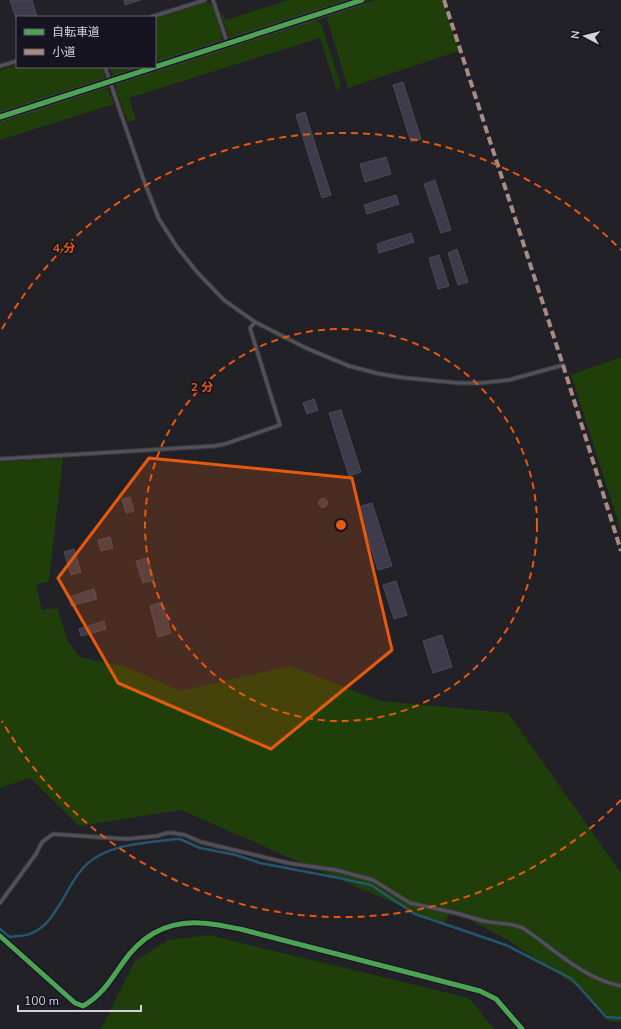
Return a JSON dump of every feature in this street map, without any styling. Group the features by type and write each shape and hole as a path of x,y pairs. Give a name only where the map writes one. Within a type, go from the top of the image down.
{"street":[{"path":"156,67 362,0"},
{"path":"0,117 153,68"},
{"path":"0,936 75,1003 83,1006 92,1001 105,989 130,952 142,940 154,932 172,925 200,923 240,929 480,991 496,999 522,1029"}],"lane":[{"path":"155,16 205,0"},
{"path":"213,0 228,44"},
{"path":"0,66 16,61"},
{"path":"105,68 144,181 159,218 177,247 197,272 224,300 255,322 306,348 349,366 380,374 406,378 459,383 481,383 509,380 563,365"},
{"path":"0,458 214,446 225,444 280,425 250,328 255,322"},
{"path":"0,903 36,854 42,842 49,835 53,834 126,839 174,833 185,835 201,842 288,863 336,870 373,880 410,903 456,913 483,921 523,928 585,971 605,981 621,986"}],"highlighted area":[{"path":"149,458 352,478 392,650 271,749 118,683 58,578"}],"green space":[{"path":"288,0 351,0 234,38 228,35 220,11 226,20"},
{"path":"375,0 442,0 459,51 348,88 327,19 329,15"},
{"path":"207,2 212,5 222,36 221,41 156,63 156,19"},
{"path":"314,20 319,21 322,26 341,86 339,87 340,91 337,91 320,38 129,98 136,120 128,122 116,90 117,84 120,81"},
{"path":"16,65 16,68 102,68 105,76 100,81 0,113 0,70"},
{"path":"109,68 141,68 116,76 112,74"},
{"path":"105,87 108,89 114,104 0,140 0,120"},
{"path":"621,357 621,531 571,375"},
{"path":"63,458 49,581 36,585 42,610 57,608 68,642 80,657 122,665 180,691 290,666 381,701 508,713 621,873 621,1022 608,1021 582,990 508,940 451,910 444,925 181,810 79,826 30,778 0,788 0,462"},
{"path":"209,935 469,998 494,1029 100,1029 135,961 168,940"}],"building":[{"path":"10,0 32,0 37,16 16,16 16,18"},
{"path":"124,0 140,0 125,5"},
{"path":"403,82 421,139 411,142 393,85"},
{"path":"305,112 331,195 322,198 296,115"},
{"path":"386,157 391,174 365,182 360,164"},
{"path":"435,180 451,230 441,233 424,184"},
{"path":"396,195 399,204 367,214 364,205"},
{"path":"411,233 414,242 379,253 377,244"},
{"path":"457,249 468,282 458,285 448,253"},
{"path":"439,255 449,286 438,289 429,258"},
{"path":"314,399 318,410 307,414 303,403"},
{"path":"341,410 361,472 349,476 329,413"},
{"path":"130,497 134,511 126,513 122,499"},
{"path":"321,499 325,499 327,503 325,507 321,507 319,505 319,501"},
{"path":"372,503 392,566 378,570 358,507"},
{"path":"110,537 113,548 101,551 98,540"},
{"path":"74,549 81,572 71,575 64,552"},
{"path":"148,558 154,580 143,583 136,561"},
{"path":"396,581 407,615 394,619 383,585"},
{"path":"94,589 97,599 71,606 69,597"},
{"path":"162,602 171,633 158,637 150,606"},
{"path":"104,621 106,629 81,636 79,629"},
{"path":"442,635 452,667 433,673 423,641"}],"waterway":[{"path":"0,929 11,937 32,933 43,926 52,916 84,866 104,853 123,846 180,839 200,848 236,855 260,863 371,885 415,914 506,945 572,979 606,1017 621,1018"}],"marked path":[{"path":"444,0 563,365 621,551"}],"cycle path":[{"path":"156,67 362,0"},
{"path":"0,117 152,68"},
{"path":"0,936 75,1003 83,1006 100,993 110,982 129,954 146,938 155,932 176,925 205,923 240,929 480,991 496,999 522,1029"}]}
